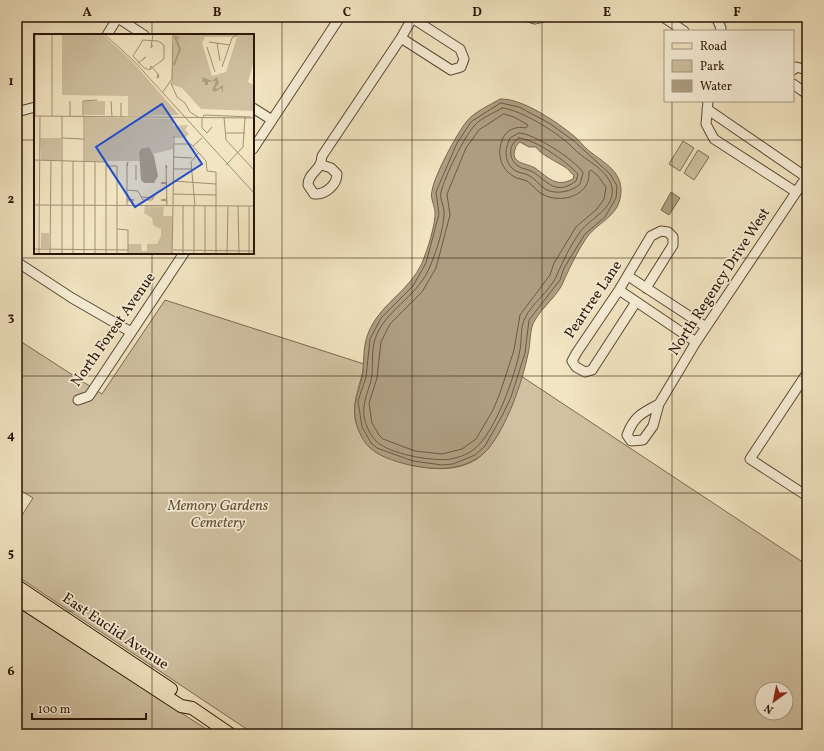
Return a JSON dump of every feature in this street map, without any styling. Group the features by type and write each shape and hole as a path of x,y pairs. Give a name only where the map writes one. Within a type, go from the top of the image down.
{"main road":[{"name":"East Euclid Avenue","path":"17,586 188,701 192,708"},
{"name":"East Euclid Avenue","path":"17,599 181,706 192,708 230,734"}],"street":[{"path":"107,34 118,17 143,34"},
{"path":"254,147 340,17"},
{"path":"530,17 535,19 544,17"},
{"path":"663,17 682,30"},
{"path":"716,17 721,28 720,30"},
{"path":"322,165 322,156 401,38 412,18 460,49 464,59 461,67 451,70 401,38"},
{"path":"794,69 796,68 807,70"},
{"path":"794,85 807,94"},
{"path":"707,105 807,177"},
{"path":"707,105 706,124 714,139 796,192"},
{"path":"17,112 34,107"},
{"path":"254,109 272,120"},
{"name":"North Regency Drive West","path":"659,404 696,342 807,177"},
{"name":"Peartree Lane","path":"636,302 592,370 585,372 576,367 572,360 628,276 651,236 661,231 668,232 673,237 673,245 646,288"},
{"name":"North Forest Avenue","path":"78,400 89,396 183,254"},
{"path":"17,262 72,298 132,332"},
{"path":"628,276 706,327"},
{"path":"619,290 696,342"},
{"path":"807,373 750,460 807,496"}],"green space":[{"path":"683,141 694,148 680,171 669,164"},
{"path":"698,150 709,157 694,180 684,173"},
{"name":"Memory Gardens Cemetery","path":"165,300 364,364 354,411 356,423 365,440 375,451 397,461 438,469 458,467 468,464 485,452 499,433 505,421 521,376 807,565 807,734 254,734 17,576 17,523 33,498 17,488 17,339 102,394"},
{"path":"17,607 214,734 17,734"}],"water":[{"path":"500,99 518,102 529,107 567,130 614,171 620,183 620,199 614,212 587,237 562,285 538,315 533,324 528,354 518,391 501,429 488,449 477,459 468,463 445,468 422,467 397,462 376,453 369,447 361,436 356,424 355,404 362,378 366,340 375,320 417,273 422,263 433,230 435,211 431,196 434,184 441,165 452,144 470,118","holes":["520,142 529,147 536,147 545,155 566,168 574,175 573,179 567,182 553,181 532,166 520,162 515,158 514,154 517,144"]},
{"path":"671,192 680,198 669,215 661,210"}]}
